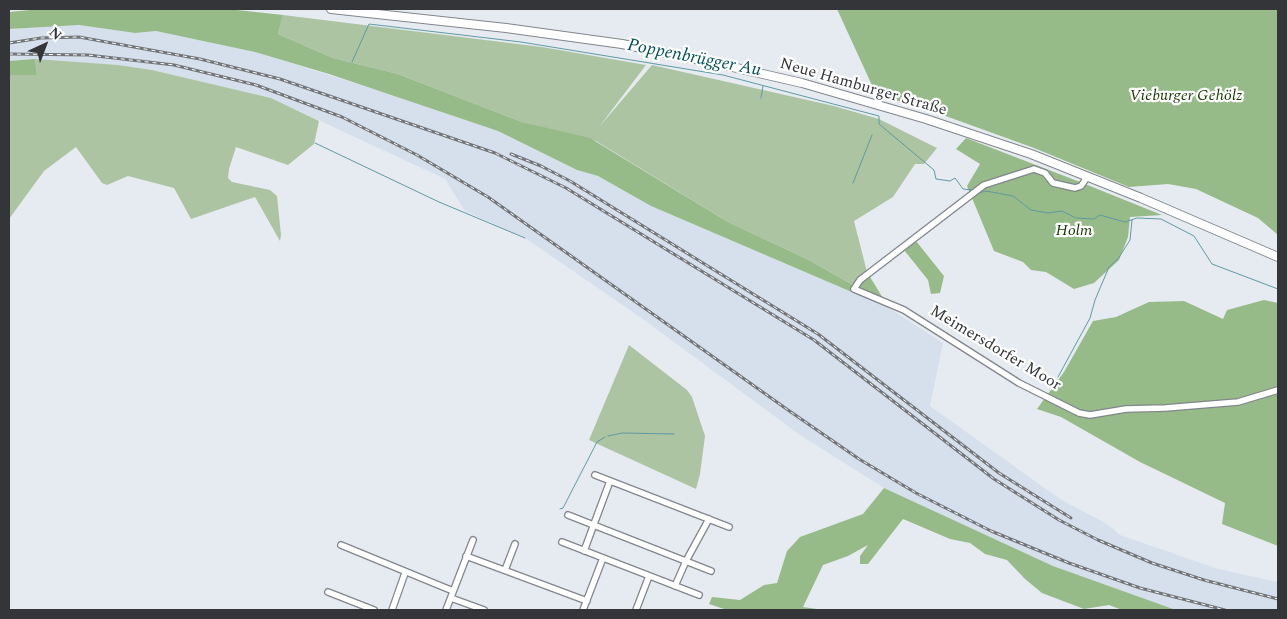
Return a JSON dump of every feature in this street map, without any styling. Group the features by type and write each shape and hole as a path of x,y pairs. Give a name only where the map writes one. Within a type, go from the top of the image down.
{"main road":[{"name":"Neue Hamburger Straße","path":"331,9 567,36 715,62 811,86 926,119 1088,176 1278,258"}],"street":[{"name":"Meimersdorfer Moor","path":"1088,176 1081,186 1075,188 1053,183 1045,172 1034,169 998,179 975,192 860,280 854,288 904,310 1020,383 1080,414 1090,415 1126,409 1238,402 1278,390"},
{"path":"595,475 729,527"},
{"path":"584,551 610,481"},
{"path":"568,515 711,571"},
{"path":"675,586 686,561 709,519"},
{"path":"446,610 473,540"},
{"path":"562,542 699,595"},
{"path":"505,570 515,544"},
{"path":"341,545 403,570 405,573 453,591"},
{"path":"466,556 587,602"},
{"path":"583,610 603,558"},
{"path":"392,610 405,573"},
{"path":"636,610 649,576"},
{"path":"328,592 374,610"},
{"path":"451,598 484,610"}],"shaded area":[{"path":"79,25 135,33 156,31 255,52 393,95 498,131 577,170 598,176 651,206 889,308 943,343 930,406 1060,499 1107,524 1120,535 1218,569 1278,582 1278,610 1176,610 1053,566 884,488 800,435 640,317 525,238 465,211 445,179 271,98 152,70 118,65 35,60 9,61 9,29"}],"green space":[{"path":"41,9 228,9 283,15 278,34 333,58 398,74 522,122 590,138 728,222 809,260 853,285 867,272 889,308 651,206 598,176 577,170 498,131 329,74 255,52 156,31 135,33 79,25 9,29 9,12"},
{"name":"Vieburger Gehölz","path":"837,9 1278,9 1278,235 1258,218 1196,189 1168,184 1129,187 1034,148 940,114 876,94"},
{"path":"283,15 542,47 646,65 599,127 652,65 834,106 879,119 937,148 924,164 915,164 893,197 854,221 867,272 853,285 809,260 728,222 596,141 522,122 398,74 333,58 278,34"},
{"path":"35,59 118,65 152,70 271,98 319,121 314,144 288,165 236,147 228,178 232,182 270,190 277,196 280,241 255,197 191,219 174,188 128,176 107,185 102,183 76,147 44,171 9,219 9,75 37,75"},
{"path":"35,59 37,75 9,75 9,61"},
{"name":"Holm","path":"966,138 1162,215 1130,217 1128,237 1119,260 1094,283 1074,289 1046,272 1031,270 1023,262 994,251 967,186 980,164 956,149"},
{"path":"916,241 944,276 940,293 931,294 928,280 904,250"},
{"path":"1264,300 1278,303 1278,546 1222,524 1225,503 1140,462 1061,417 1037,409 1064,372 1093,321 1116,317 1149,302 1184,301 1223,319 1227,310"},
{"path":"629,345 687,390 692,397 705,436 696,489 589,440"},
{"path":"884,488 1053,566 1176,610 1122,610 1109,605 1084,609 1042,593 1007,560 985,554 970,543 950,539 903,519 868,564 860,564 860,556 868,545 848,556 823,565 803,607 824,610 727,610 709,604 712,597 740,600 764,585 777,583 787,551 800,537 863,514"}],"waterway":[{"name":"Poppenbrügger Au","path":"352,62 369,24 521,42 723,75 879,116 879,124 934,170 936,179 950,181 955,178 963,189 973,190"},
{"path":"761,98 763,86"},
{"path":"853,183 872,135"},
{"path":"315,143 439,202 525,238"},
{"name":"Poppenbrügger Au","path":"979,193 986,191 1013,196 1031,210 1048,213 1062,211 1076,218 1094,219 1100,215 1125,222 1137,218 1161,219 1194,236 1212,264 1278,289"},
{"path":"1058,377 1090,318 1095,300 1109,267 1118,259 1130,240 1132,220"},
{"path":"608,436 622,433 674,434"},
{"path":"560,509 563,508 597,442 605,437"}],"railway":[{"path":"9,43 41,38 79,37 200,59 280,79 495,153 566,188 814,340 994,479 1059,520 1098,540 1152,563 1204,580 1278,599"},
{"path":"9,54 88,55 174,65 256,85 342,117 417,155 488,197 788,410 859,459 916,493 991,531 1069,563 1140,588 1225,610"},
{"path":"511,154 541,166 570,181 818,334 999,473 1071,518"}]}
